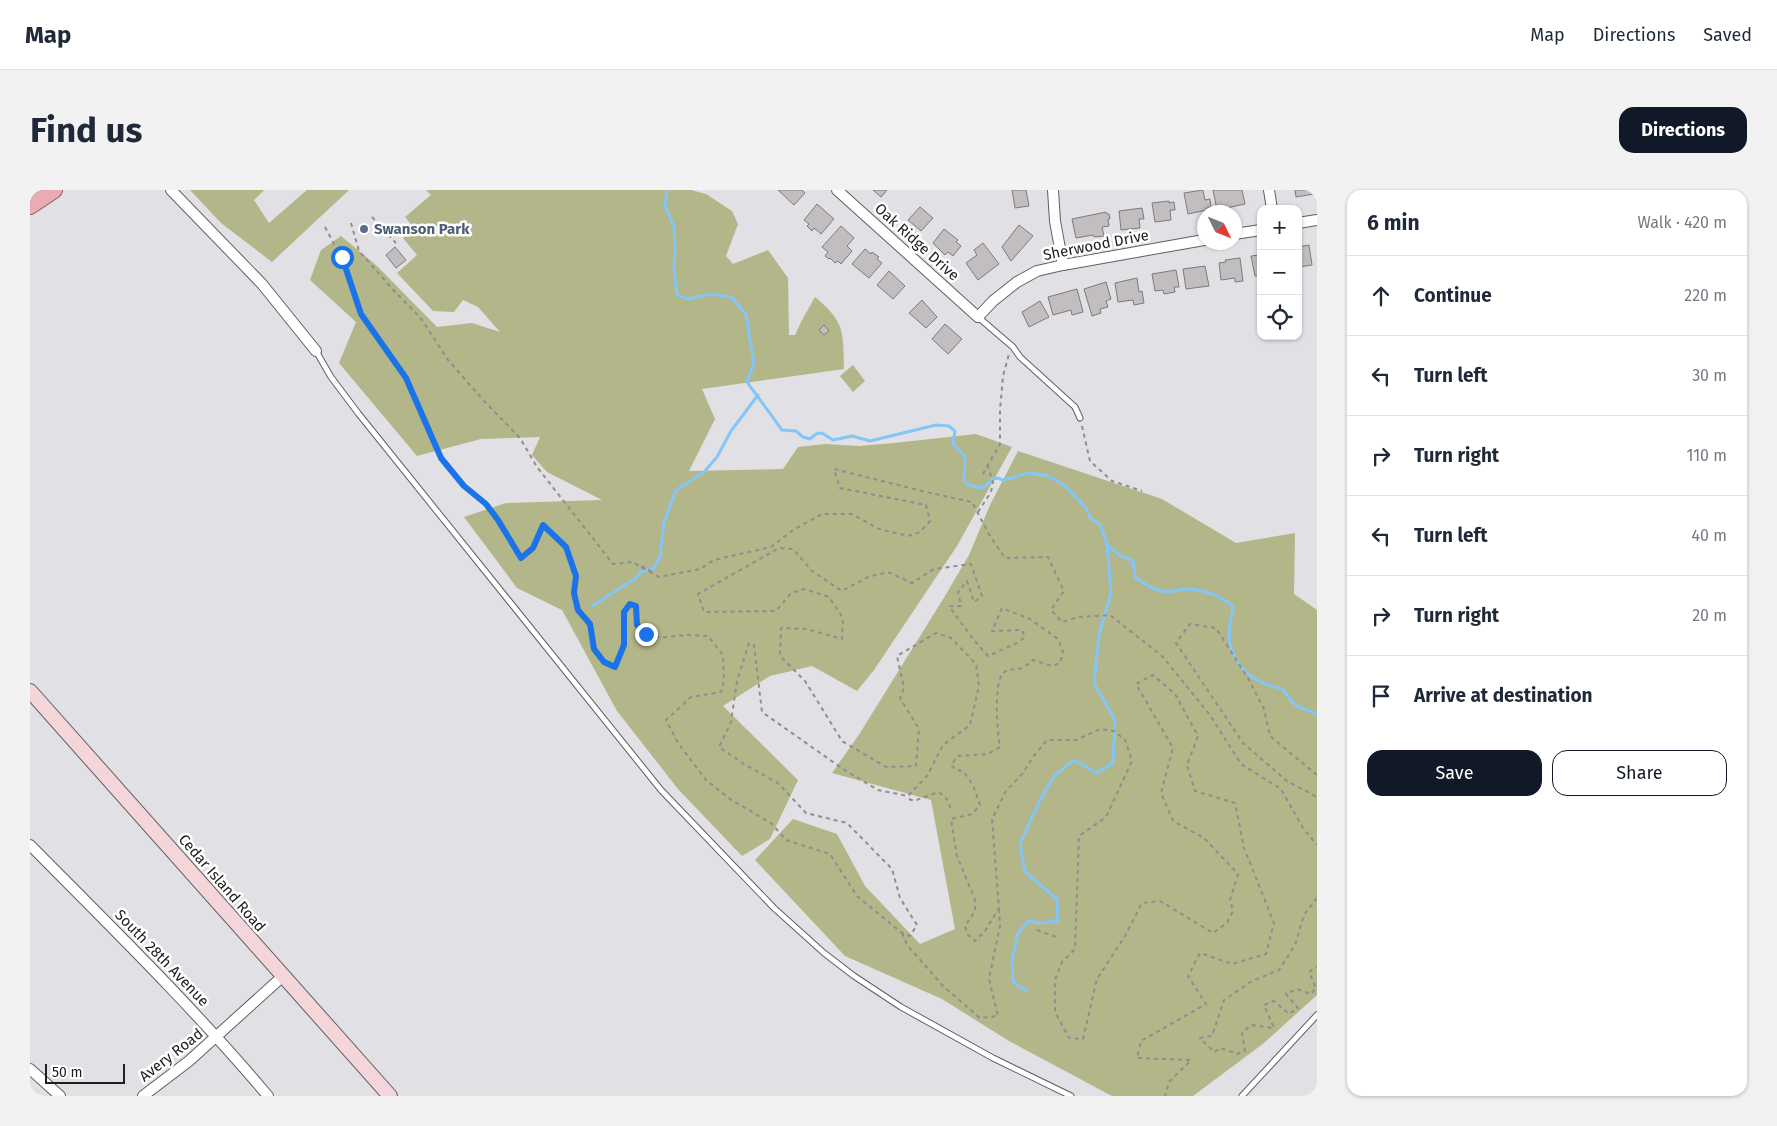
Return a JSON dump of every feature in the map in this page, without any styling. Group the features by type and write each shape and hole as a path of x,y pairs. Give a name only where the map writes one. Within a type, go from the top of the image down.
{"main road":[{"path":"30,206 54,190"}],"street":[{"path":"171,190 262,284 316,351"},
{"name":"Oak Ridge Drive","path":"837,190 978,317"},
{"path":"1053,190 1054,222 1063,265"},
{"path":"1269,190 1271,205"},
{"path":"1302,222 1317,220"},
{"path":"1242,233 1257,231"},
{"name":"Sherwood Drive","path":"978,317 993,301 1017,282 1037,272 1063,265 1197,241"},
{"name":"Cedar Island Road","path":"30,692 390,1096"},
{"name":"South 28th Avenue","path":"30,845 145,961 268,1096"},
{"name":"Avery Road","path":"143,1096 217,1038 283,976"},
{"path":"30,1069 60,1096"}],"lane":[{"path":"978,317 1013,347 1020,357 1075,408 1080,418"},
{"path":"316,351 331,377 358,413 660,790 774,908 854,976 901,1007 993,1058 1072,1096"},
{"path":"1242,1096 1317,1015"}],"path":[{"path":"372,217 396,243"},
{"path":"351,223 359,251 420,318 448,360 520,438 537,467 613,564 632,562 659,577 700,569 714,560 771,547 793,530 822,514 852,514 879,529 908,536 920,532 930,521 926,505 840,488 834,469 972,502 990,536 1005,558 1048,556 1064,591 1051,610 1062,622 1080,617 1110,614 1162,656 1210,715 1241,764 1281,789 1303,828 1317,845"},
{"path":"325,227 342,257 361,314 406,378 441,458 464,486 486,504 521,558 533,548 543,525 566,547 576,576 574,593 578,610 590,624 594,649 604,662 615,667 624,645 624,612 630,604 636,606 637,625 646,634 668,638 687,635 708,636 723,655 724,681 720,692 691,697 666,720 678,743 706,780 730,799 771,823 786,840 830,854 857,896 902,933 910,936 917,925 900,898 892,869 847,823 806,813 778,783 719,747 731,722 737,681 749,643 754,645 762,712 843,769 878,790 908,796 928,776 943,745 970,725 979,686 976,664 951,638 936,633 897,656 904,688 900,698 919,729 916,766 886,767 842,741 805,681 780,656 782,628 807,629 842,639 843,618 828,597 804,589 791,593 776,611 704,612 698,594 779,548 793,549 812,572 842,591 868,577 888,572 912,583 934,569 972,564 982,596 974,602 967,581 958,592 961,606 950,606 972,639 988,656 1025,637 1022,630 992,631 1002,608 1030,619 1058,639 1063,652 1060,663 1052,666 1033,660 1017,671 1009,669 1002,674 998,687 996,723 1000,747 988,754 958,756 951,765 956,770 964,772 973,785 980,805 972,814 951,819 957,856 975,900 975,911 965,926 968,935 975,941 985,931 999,908"},
{"path":"983,474 1000,444 1000,410 1004,376 1013,347"},
{"path":"1080,418 1090,461 1112,480 1142,491"},
{"path":"978,513 991,492 993,482 988,465"},
{"path":"1317,775 1270,736 1264,709 1249,680 1216,628 1190,624 1176,643 1243,743 1287,781 1317,797"},
{"path":"902,933 906,945 944,987 980,1018 998,1016 989,979 1000,926 992,819 1006,791 1023,774 1033,756 1047,740 1076,740 1100,729 1110,730 1125,740 1132,761 1106,817 1079,836 1075,949 1062,962 1056,980 1056,1012 1069,1038 1083,1039 1097,979 1125,936 1142,903 1160,901 1213,933 1228,922 1233,911 1230,900 1238,874 1204,838 1173,821 1160,794 1173,748 1136,684 1153,675 1175,694 1198,736 1187,765 1195,791 1234,802 1244,848 1274,923 1266,954 1232,964 1200,953 1188,976 1206,1004 1141,1041 1137,1058 1191,1060 1169,1082 1165,1096"},
{"path":"909,799 914,801 938,792 944,795 951,811"},
{"path":"1317,898 1304,916 1295,945 1279,970 1252,981 1224,1000 1212,1036 1200,1038 1214,1052 1221,1048 1236,1054 1245,1051 1242,1033 1251,1025 1274,1028 1264,1005 1274,1001 1289,1014 1298,1008 1286,994 1298,989 1311,994 1316,988 1309,972 1317,966"},
{"path":"1037,930 1058,938"}],"green space":[{"path":"190,190 264,190 254,200 269,223 307,190 349,190 272,262 221,223"},
{"path":"426,190 691,190 706,194 732,211 738,224 726,256 733,264 768,250 788,278 789,335 795,335 815,297 832,313 842,336 844,369 702,389 715,419 689,471 783,469 798,447 825,444 859,446 976,434 1012,447 957,546 874,670 857,691 812,666 770,676 723,706 798,780 770,839 742,856 678,789 617,711 562,610 517,588 464,517 506,503 602,500 547,472 532,455 540,437 481,439 417,456 339,363 356,322 310,280 321,250 341,236 376,265 437,327 472,323 500,332 478,307 463,300 454,312 433,311 397,273 417,255 403,238 414,228 405,217 431,195"},
{"path":"853,365 865,381 853,392 840,376"},
{"path":"1018,451 1162,499 1236,543 1295,533 1294,594 1317,610 1317,995 1264,1043 1193,1096 1112,1096 1009,1041 942,999 845,956 755,860 793,819 837,834 865,886 920,944 955,929 931,800 832,773 860,733 969,555 990,505"}],"building":[{"path":"778,190 802,190 805,193 794,205"},
{"path":"873,190 887,190 881,197"},
{"path":"1012,190 1026,190 1029,206 1015,208"},
{"path":"1203,190 1205,200 1210,199 1211,205 1197,205 1197,212 1188,214 1184,193"},
{"path":"1213,190 1242,190 1245,204 1216,205"},
{"path":"1295,190 1313,190 1314,194 1296,197"},
{"path":"1169,201 1169,203 1174,202 1175,210 1170,210 1171,220 1155,222 1152,203"},
{"path":"817,204 834,219 821,234 814,228 812,231 807,226 809,224 804,220"},
{"path":"920,207 933,218 921,231 908,220"},
{"path":"1142,208 1144,219 1139,219 1140,228 1121,230 1119,211"},
{"path":"1106,212 1109,214 1110,219 1108,219 1109,226 1102,227 1104,236 1094,237 1093,235 1076,238 1072,219"},
{"path":"1019,225 1033,236 1011,261 1002,247"},
{"path":"841,226 854,238 847,246 852,251 841,264 838,261 835,263 825,256 828,252 822,247"},
{"path":"944,229 958,240 956,242 961,246 953,256 948,252 945,255 933,243"},
{"path":"983,243 999,264 978,280 966,263 977,255 974,250"},
{"path":"1309,245 1312,265 1302,266 1302,246"},
{"path":"395,247 406,260 396,268 386,255"},
{"path":"865,249 879,257 877,259 882,263 869,278 852,264"},
{"path":"1257,255 1257,276 1255,276 1251,256"},
{"path":"1240,258 1243,281 1235,282 1235,278 1221,280 1219,263 1226,262 1225,260"},
{"path":"1205,266 1209,286 1186,289 1183,269"},
{"path":"1176,270 1179,287 1174,287 1175,292 1164,294 1163,290 1155,291 1152,274"},
{"path":"889,271 905,286 893,299 877,285"},
{"path":"1137,278 1139,292 1142,291 1144,303 1134,305 1133,300 1118,302 1115,283"},
{"path":"1106,282 1111,299 1106,301 1108,307 1100,309 1101,313 1092,316 1084,289"},
{"path":"1077,289 1083,312 1072,315 1071,310 1053,315 1048,297"},
{"path":"922,300 937,317 926,328 909,313"},
{"path":"1040,301 1049,317 1029,327 1022,312"},
{"path":"945,324 962,339 948,354 932,339"},
{"path":"824,325 829,331 824,335 819,330"}],"waterway":[{"path":"667,190 665,206 674,227 674,270 677,295 689,299 710,294 731,297 746,314 754,363 747,382 782,430 796,431 803,437 810,439 816,434 822,433 833,440 852,436 870,441 936,425 949,426 955,431 953,444 965,456 964,478 966,484 980,488 997,478 1003,480 1029,473 1048,476 1063,484 1086,508 1091,519 1100,524 1107,544 1119,555 1133,561 1135,577 1138,580 1150,587 1163,591 1192,589 1205,592 1218,596 1233,607 1229,639 1237,661 1256,679 1283,689 1295,705 1317,715"},
{"path":"592,606 636,578 641,572 654,568 660,557 664,522 676,490 704,472 717,457 731,431 758,395"},
{"path":"1026,991 1013,982 1012,960 1018,933 1029,921 1039,923 1058,921 1057,899 1025,872 1020,844 1040,800 1054,776 1074,760 1097,773 1113,763 1115,720 1094,683 1099,635 1111,593 1107,544"}],"place":[{"name":"Swanson Park","path":"364,229"}],"route":[{"path":"342,257 361,314 406,378 441,458 464,486 486,504 521,558 533,548 543,525 566,547 576,576 574,593 578,610 590,624 594,649 604,662 615,667 624,645 624,612 630,604 636,606 637,625 646,634"}]}
